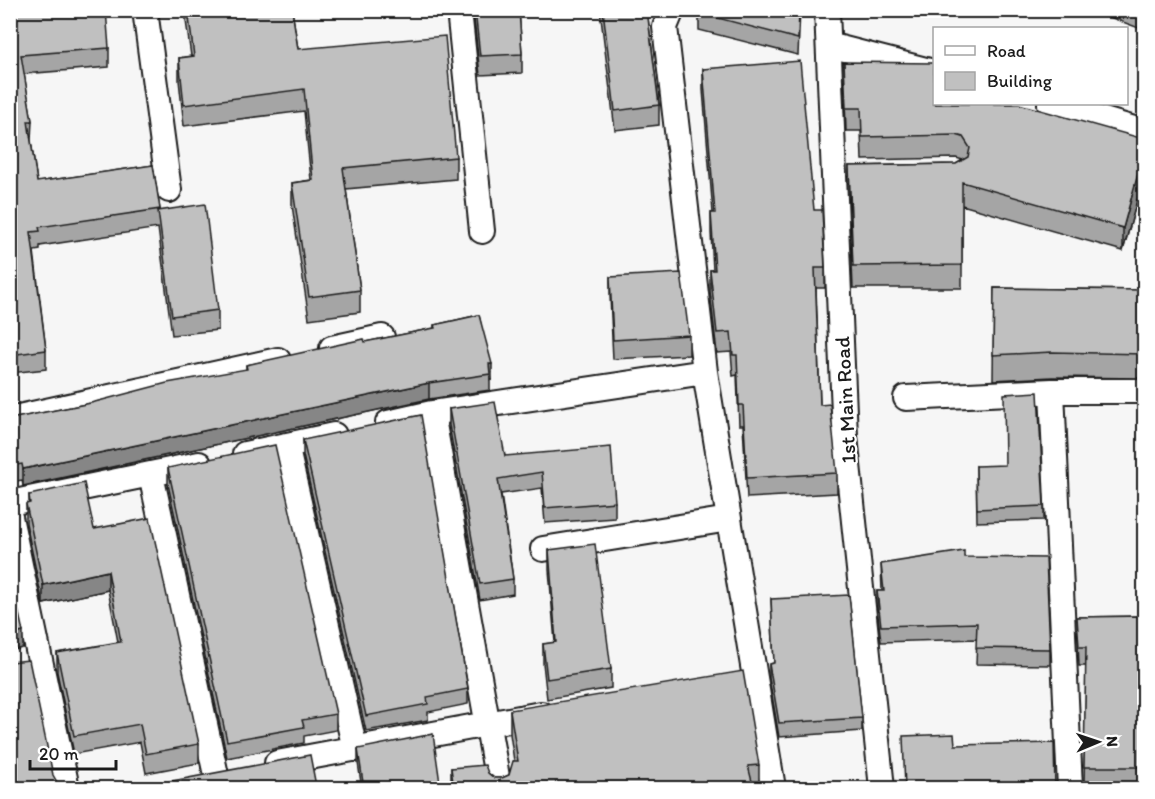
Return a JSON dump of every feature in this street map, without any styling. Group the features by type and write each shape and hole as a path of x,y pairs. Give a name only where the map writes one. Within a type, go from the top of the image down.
{"street":[{"path":"145,10 169,190"},
{"path":"459,10 482,231"},
{"path":"672,10 665,27 705,372 729,519 743,680 772,789"},
{"name":"1st Main Road","path":"827,10 829,45 845,175 846,436 882,789"},
{"path":"829,45 933,72"},
{"path":"1053,105 1144,132"},
{"path":"10,419 382,337"},
{"path":"10,503 151,475 432,413 705,372"},
{"path":"1052,391 1070,789"},
{"path":"906,398 1052,391 1144,391"},
{"path":"432,413 499,789"},
{"path":"286,445 355,749"},
{"path":"151,475 225,773 569,709"},
{"path":"10,516 30,661 68,789"},
{"path":"543,549 729,519"}],"building":[{"path":"10,10 106,10 109,48 21,55 32,121 28,121 37,182 153,165 160,209 39,227 40,231 31,232 46,350 10,355"},
{"path":"188,10 292,10 298,49 445,36 456,157 343,168 360,290 309,297 292,183 313,180 304,89 184,105 179,58 194,56"},
{"path":"475,10 519,10 522,54 480,56"},
{"path":"603,10 647,10 659,105 615,111"},
{"path":"699,10 799,10 798,39 699,13"},
{"path":"800,61 814,210 822,210 825,268 815,268 820,405 830,404 837,473 747,478 743,405 739,405 737,355 733,355 731,332 717,333 710,270 715,270 711,213 715,213 703,69"},
{"path":"844,62 933,63 933,105 1023,105 1144,139 1144,152 1123,228 962,182 962,265 853,266 849,166 956,164 968,157 970,148 963,137 956,135 862,137 861,108 846,108"},
{"path":"205,204 218,310 172,316 158,211"},
{"path":"681,273 689,335 613,340 610,277"},
{"path":"994,288 1144,290 1144,354 1052,352 993,355"},
{"path":"479,315 492,364 489,364 490,374 429,383 23,469 22,464 10,466 10,419 91,403 167,383 247,369 246,365 364,339 365,342 435,328 434,325"},
{"path":"1038,392 1044,506 977,509 976,466 1005,465 1004,394"},
{"path":"495,402 505,456 611,447 615,502 545,508 542,472 498,479 513,579 480,584 449,409"},
{"path":"421,415 468,689 427,697 428,704 366,716 303,440"},
{"path":"275,445 336,714 302,720 304,727 227,741 168,468"},
{"path":"84,483 94,529 150,518 199,744 146,754 140,724 74,736 57,653 121,642 108,571 43,585 26,504 30,503 29,495"},
{"path":"595,544 611,669 547,679 543,644 556,642 549,550"},
{"path":"964,551 964,557 1046,558 1050,649 976,648 977,623 881,626 877,591 884,591 881,564"},
{"path":"10,572 23,632 10,635"},
{"path":"849,595 862,718 779,723 769,664 774,663 771,599"},
{"path":"1144,616 1144,767 1084,767 1086,647 1079,647 1077,617"},
{"path":"29,660 53,775 57,782 64,785 65,789 10,789 10,662"},
{"path":"743,671 759,765 748,766 754,789 454,789 451,768 485,765 488,773 494,778 509,775 513,761 518,761 510,710"},
{"path":"433,734 440,783 403,789 364,789 358,749"},
{"path":"954,734 955,745 1054,743 1055,789 905,789 903,736"},
{"path":"310,755 316,786 306,789 130,789"}]}
